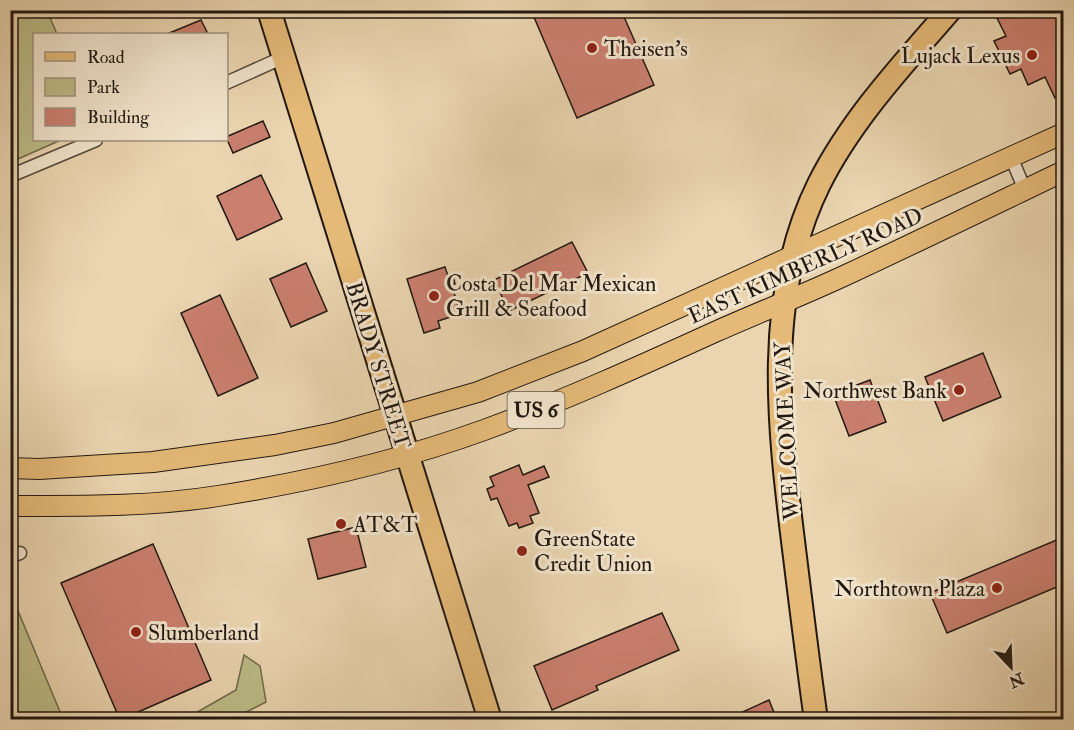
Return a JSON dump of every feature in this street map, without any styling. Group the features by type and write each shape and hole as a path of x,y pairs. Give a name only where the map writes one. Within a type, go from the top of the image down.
{"highway":[{"name":"BRADY STREET","path":"269,10 490,720"},
{"name":"WELCOME WAY","path":"816,720 783,455 780,330 789,272 805,219 819,185 836,155 910,56 950,10"}],"main road":[{"name":"US 6","path":"1011,157 1064,133"},
{"name":"EAST KIMBERLY ROAD","path":"10,468 59,468 153,462 275,445 334,433 478,392 583,351 1011,157"},
{"name":"US 6","path":"1025,190 1064,171"},
{"name":"EAST KIMBERLY ROAD","path":"10,506 98,507 216,497 276,486 445,443 529,413 609,379 843,276 1025,190"}],"street":[{"path":"228,82 284,57"},
{"path":"10,176 94,141"},
{"path":"1011,157 1025,190"}],"green space":[{"path":"10,11 47,11 57,33 33,33 33,141 59,141 11,162"},
{"path":"11,594 63,719 11,719"},
{"path":"244,655 260,666 266,702 233,719 185,719 236,690"}],"building":[{"name":"Theisen's","path":"531,10 621,10 654,85 577,118"},
{"name":"Lujack Lexus","path":"1013,10 1064,10 1064,93 1055,98 1045,77 1028,85 1021,69 1010,74 994,41 1006,36 997,18"},
{"path":"201,20 208,33 169,33"},
{"path":"263,121 270,137 233,153 228,136"},
{"path":"261,175 282,219 237,240 217,196"},
{"path":"572,242 588,273 509,311 494,280"},
{"path":"306,263 327,311 291,327 270,279"},
{"name":"Costa Del Mar Mexican Grill & Seafood","path":"445,267 448,276 453,275 455,284 452,285 460,314 438,321 440,328 424,333 407,279"},
{"path":"220,295 258,378 218,396 181,313"},
{"path":"983,353 1001,397 943,421 925,377"},
{"path":"870,380 886,422 849,436 833,394"},
{"path":"519,465 523,475 544,466 549,477 528,485 539,513 530,516 533,523 519,528 517,523 509,526 497,498 491,500 487,489 494,486 490,477"},
{"path":"356,527 366,567 318,579 308,539"},
{"name":"Northtown Plaza","path":"1064,537 1064,584 947,633 930,593"},
{"name":"Slumberland","path":"153,544 211,680 120,720 61,583"},
{"path":"662,613 679,650 596,686 598,690 552,710 534,666"},
{"path":"769,700 777,720 725,720"}],"place":[{"name":"Theisen's","path":"592,48"},
{"name":"Lujack Lexus","path":"1032,55"},
{"name":"Costa Del Mar Mexican Grill & Seafood","path":"434,296"},
{"name":"Northwest Bank","path":"959,390"},
{"name":"AT&T","path":"341,524"},
{"name":"GreenState Credit Union","path":"522,551"},
{"name":"Northtown Plaza","path":"997,588"},
{"name":"Slumberland","path":"136,632"}]}
